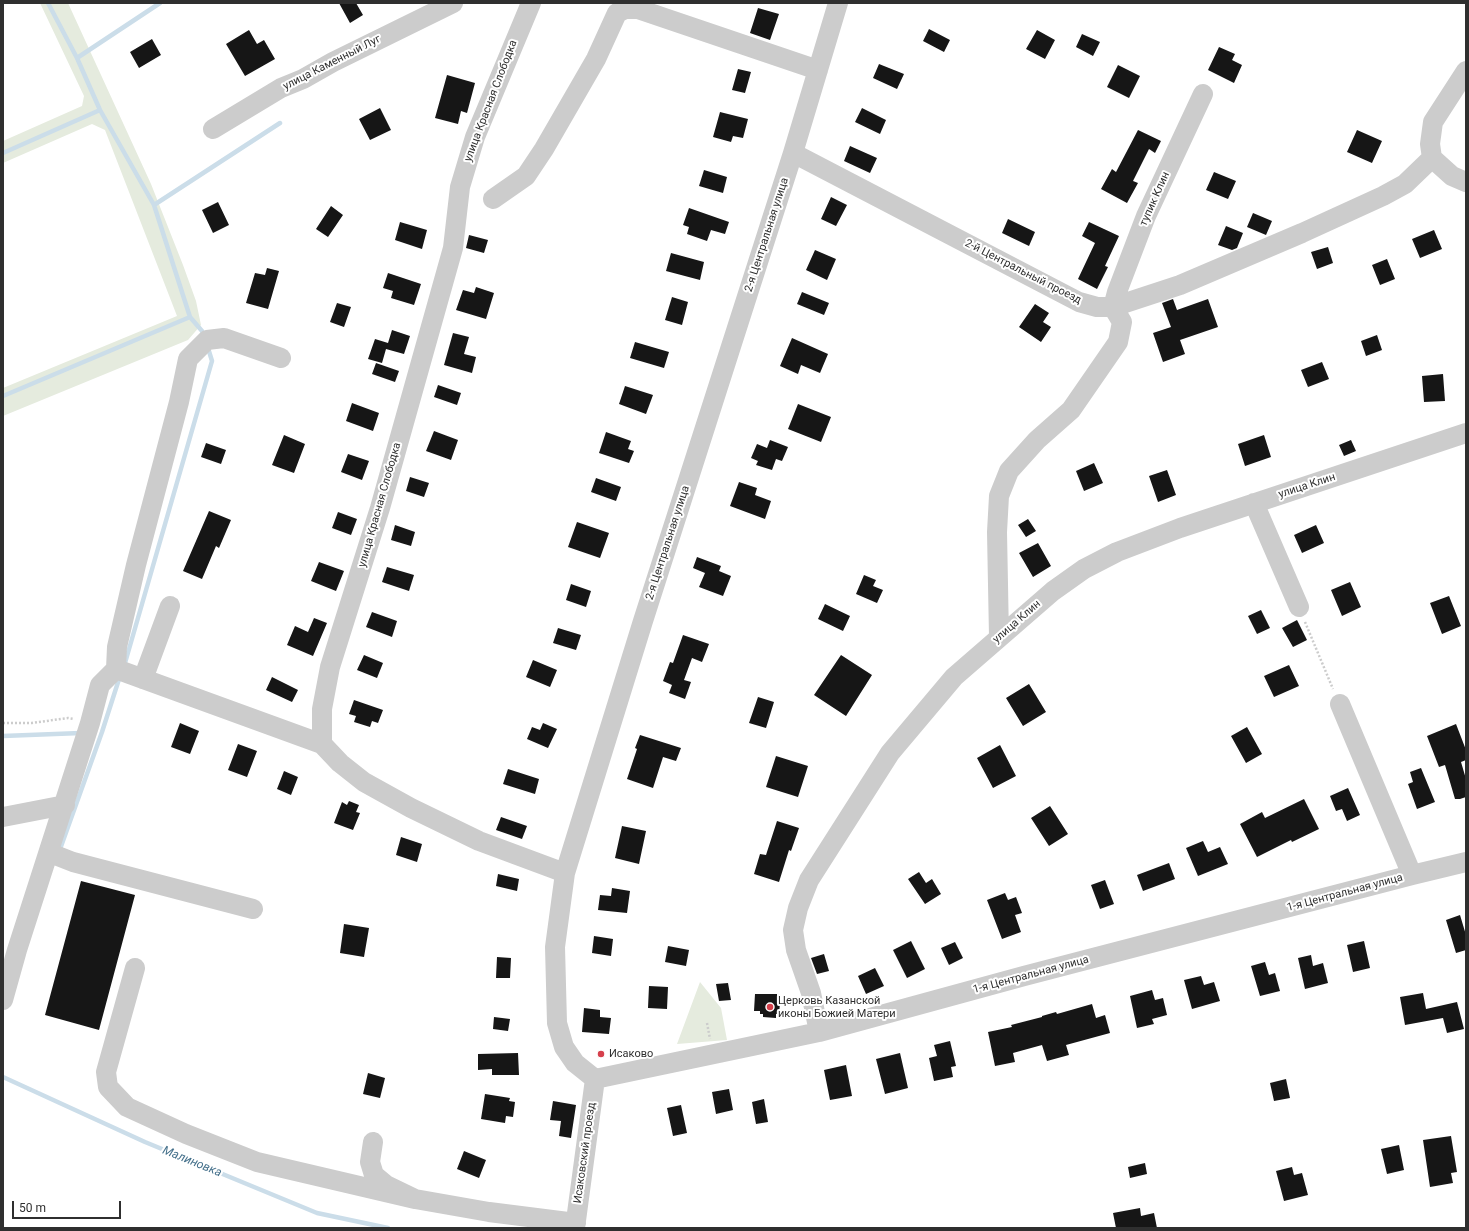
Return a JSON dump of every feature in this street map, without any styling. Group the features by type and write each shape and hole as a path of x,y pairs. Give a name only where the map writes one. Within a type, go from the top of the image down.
{"street":[{"name":"улица Каменный Луг","path":"213,129 281,88 303,79 333,62 453,3"},
{"name":"улица Красная Слободка","path":"322,744 322,709 330,667 380,508 453,248 460,187 475,137 531,3"},
{"name":"2-я Центральная улица","path":"595,1079 575,1063 564,1047 557,1023 555,946 565,873 793,153 838,3"},
{"path":"493,199 526,176 544,149 596,59 617,14 626,9 638,9 818,70"},
{"path":"1466,71 1433,122 1430,144 1432,158 1452,176 1466,182"},
{"name":"тупик Клин","path":"1113,307 1117,292 1146,216 1203,94"},
{"name":"2-й Центральный проезд","path":"793,153 1079,302 1097,307 1113,307 1180,285 1302,233 1383,196 1404,184 1432,158"},
{"path":"999,637 997,532 999,496 1009,470 1037,440 1071,410 1118,342 1122,322 1113,307"},
{"path":"3,1000 17,950 65,805 100,685 116,669 119,639 136,565 179,402 188,359 207,340 224,338 281,358"},
{"name":"улица Клин","path":"819,1032 811,993 796,950 794,930 798,908 809,880 890,753 954,676 1053,591 1090,565 1117,552 1173,530 1466,433"},
{"path":"1254,503 1299,607"},
{"path":"143,679 170,606"},
{"path":"116,669 322,744 340,763 364,782 411,808 479,841 565,873"},
{"path":"1340,704 1412,875"},
{"path":"3,817 65,805"},
{"path":"50,853 73,862 253,909"},
{"name":"1-я Центральная улица","path":"595,1079 819,1032 1024,976 1466,862"},
{"path":"135,968 106,1072 108,1087 126,1107 186,1134 257,1162 415,1199 575,1226"},
{"name":"Исаковский проезд","path":"575,1226 595,1079"},
{"path":"373,1142 370,1162 374,1175 386,1185 415,1199"}],"path":[{"path":"1299,607 1340,704"},
{"path":"3,724 32,723 68,718 90,723"}],"shaded area":[{"path":"40,3 68,3 151,184 196,301 201,325 188,340 3,416 3,388 177,316 105,130 92,124 3,163 3,141 82,106 84,96"},
{"path":"700,982 721,1008 727,1040 677,1044"}],"building":[{"path":"339,3 356,3 363,15 350,23"},
{"path":"758,8 779,14 770,40 750,33"},
{"path":"929,29 950,40 944,52 923,41"},
{"path":"249,30 257,44 264,40 275,59 245,76 226,44"},
{"path":"1037,30 1055,40 1045,59 1026,49"},
{"path":"1082,34 1100,42 1093,56 1076,47"},
{"path":"152,39 161,55 139,68 130,52"},
{"path":"1219,47 1235,54 1232,60 1242,65 1234,83 1208,70"},
{"path":"879,64 904,74 897,89 873,78"},
{"path":"1118,65 1140,76 1129,98 1107,87"},
{"path":"738,69 751,72 745,93 732,90"},
{"path":"447,75 475,83 467,113 461,111 458,124 435,118"},
{"path":"380,108 391,130 370,140 359,119"},
{"path":"862,108 886,120 880,134 855,122"},
{"path":"720,112 748,119 743,138 733,136 731,142 713,137"},
{"path":"1138,130 1161,141 1155,153 1149,149 1133,181 1138,183 1127,203 1101,189 1112,169 1116,172"},
{"path":"1357,130 1382,141 1372,163 1347,152"},
{"path":"850,146 877,158 870,173 844,161"},
{"path":"704,170 727,177 723,193 699,186"},
{"path":"1214,172 1236,181 1228,199 1206,190"},
{"path":"831,197 847,205 836,226 821,219"},
{"path":"218,202 229,225 213,233 202,210"},
{"path":"331,206 343,215 328,237 316,229"},
{"path":"689,208 729,222 725,234 711,230 707,241 687,234 689,227 683,225"},
{"path":"1253,213 1272,221 1266,235 1247,227"},
{"path":"1008,219 1035,232 1029,246 1002,233"},
{"path":"400,222 427,230 422,249 395,240"},
{"path":"1089,222 1119,236 1105,266 1108,267 1097,289 1078,279 1095,243 1082,236"},
{"path":"1226,226 1243,233 1237,248 1232,250 1218,245"},
{"path":"1434,230 1442,249 1420,258 1412,239"},
{"path":"469,235 488,240 484,253 466,248"},
{"path":"1328,247 1333,263 1317,269 1311,252"},
{"path":"815,250 836,259 827,280 806,270"},
{"path":"671,253 704,262 700,280 666,271"},
{"path":"1387,259 1395,279 1380,285 1372,265"},
{"path":"267,268 279,271 268,309 246,303 255,273 265,275"},
{"path":"388,273 421,284 414,305 391,298 393,291 383,288"},
{"path":"476,287 494,293 486,319 456,310 463,290 474,293"},
{"path":"802,292 829,303 824,315 797,304"},
{"path":"672,297 688,302 682,325 665,320"},
{"path":"1173,299 1177,310 1208,299 1218,327 1180,340 1185,354 1163,362 1153,333 1171,327 1162,303"},
{"path":"337,303 351,307 344,327 330,322"},
{"path":"1035,304 1049,313 1043,322 1051,327 1041,342 1019,327"},
{"path":"392,330 410,336 404,354 386,349 382,363 368,359 375,339 388,343"},
{"path":"453,333 469,337 464,354 476,357 472,373 444,365"},
{"path":"1377,335 1382,350 1366,356 1361,341"},
{"path":"792,338 828,354 820,373 801,365 798,374 780,366"},
{"path":"635,342 669,352 664,368 630,358"},
{"path":"1322,362 1329,379 1308,387 1301,370"},
{"path":"376,363 399,371 395,382 372,374"},
{"path":"1443,374 1445,401 1424,402 1422,376"},
{"path":"438,385 461,393 457,405 434,397"},
{"path":"625,386 653,395 646,414 619,404"},
{"path":"352,403 379,413 373,431 346,421"},
{"path":"798,404 831,417 821,442 788,429"},
{"path":"434,431 458,440 451,460 426,451"},
{"path":"606,432 631,441 628,449 634,451 629,463 599,453"},
{"path":"284,435 305,444 294,473 272,465"},
{"path":"1264,435 1271,457 1245,466 1238,444"},
{"path":"770,440 788,447 782,461 776,459 772,470 756,465 758,461 751,458 757,444 767,448"},
{"path":"1351,440 1356,451 1344,456 1339,445"},
{"path":"206,443 226,450 221,464 201,457"},
{"path":"348,454 369,461 362,480 341,472"},
{"path":"1094,463 1103,483 1084,491 1076,471"},
{"path":"1167,470 1176,495 1158,502 1149,476"},
{"path":"410,477 429,483 424,497 406,491"},
{"path":"596,478 621,487 616,501 591,492"},
{"path":"739,482 757,488 755,495 771,501 765,519 730,506"},
{"path":"209,511 231,520 219,548 216,546 202,579 183,571"},
{"path":"338,512 357,519 351,535 332,528"},
{"path":"1028,519 1036,531 1026,537 1018,525"},
{"path":"577,522 609,533 600,558 568,547"},
{"path":"395,525 415,532 411,546 391,540"},
{"path":"1316,525 1324,543 1302,553 1294,535"},
{"path":"1038,543 1051,566 1033,577 1019,553"},
{"path":"697,557 721,566 719,571 731,576 723,596 699,587 705,573 693,568"},
{"path":"319,562 344,571 336,591 311,581"},
{"path":"387,567 414,575 409,591 382,582"},
{"path":"864,575 876,580 873,586 883,590 877,603 856,594"},
{"path":"1350,582 1361,607 1342,616 1331,590"},
{"path":"571,584 591,591 586,607 566,600"},
{"path":"1449,596 1461,626 1442,634 1430,603"},
{"path":"825,604 850,616 843,631 818,619"},
{"path":"1261,610 1270,628 1257,634 1248,616"},
{"path":"372,612 397,621 392,637 366,627"},
{"path":"314,618 327,623 313,656 287,645 295,626 308,632"},
{"path":"1297,620 1307,640 1293,647 1282,628"},
{"path":"558,628 581,635 576,650 553,643"},
{"path":"683,635 709,644 702,662 692,658 684,680 691,682 685,699 669,693 672,685 663,681 670,662 673,663"},
{"path":"364,655 383,663 377,678 357,670"},
{"path":"841,655 872,675 846,716 814,695"},
{"path":"533,660 557,670 550,687 526,677"},
{"path":"1289,665 1299,686 1274,697 1264,676"},
{"path":"272,677 298,690 292,702 266,690"},
{"path":"1029,684 1046,712 1023,726 1006,698"},
{"path":"758,697 774,702 766,728 749,723"},
{"path":"354,700 383,710 378,723 372,721 370,727 354,722 356,716 349,714"},
{"path":"180,723 199,731 190,754 171,747"},
{"path":"543,723 557,729 548,748 527,739 532,727 540,730"},
{"path":"1456,724 1466,750 1466,760 1461,762 1466,779 1466,797 1460,799 1455,799 1445,765 1439,767 1427,736"},
{"path":"1247,727 1262,754 1246,763 1231,736"},
{"path":"640,735 681,748 676,761 663,757 653,788 627,779"},
{"path":"238,744 257,751 247,777 228,770"},
{"path":"1000,745 1016,776 993,788 977,758"},
{"path":"776,756 808,766 798,797 766,787"},
{"path":"1421,768 1435,802 1417,809 1408,784 1413,782 1410,772"},
{"path":"508,769 539,779 535,794 503,784"},
{"path":"284,771 298,777 291,795 277,789"},
{"path":"1348,788 1360,815 1347,821 1342,809 1336,811 1330,796"},
{"path":"1304,799 1319,829 1292,842 1291,840 1257,857 1240,824 1262,812 1265,818"},
{"path":"349,801 359,805 356,812 360,813 353,830 334,823 342,802 347,805"},
{"path":"1050,806 1068,834 1049,846 1031,818"},
{"path":"501,817 527,826 522,839 496,830"},
{"path":"777,821 799,828 791,851 789,850 779,882 754,874 760,854 766,855"},
{"path":"622,826 646,831 639,864 615,858"},
{"path":"401,837 422,844 417,862 396,855"},
{"path":"1203,841 1208,852 1220,847 1228,864 1198,876 1186,848"},
{"path":"1169,863 1175,879 1143,891 1137,875"},
{"path":"919,872 926,883 932,879 941,894 925,904 908,879"},
{"path":"498,874 519,879 517,891 496,886"},
{"path":"1105,880 1114,904 1100,909 1091,885"},
{"path":"81,881 135,895 99,1030 45,1015"},
{"path":"612,888 630,891 627,913 598,910 600,895 611,896"},
{"path":"1005,893 1008,900 1016,897 1022,913 1015,915 1021,932 1002,939 987,900"},
{"path":"1460,915 1466,935 1466,950 1456,953 1446,920"},
{"path":"344,924 369,928 364,957 340,953"},
{"path":"594,936 613,939 611,956 592,953"},
{"path":"911,941 925,969 907,978 893,950"},
{"path":"1364,941 1370,968 1353,972 1347,945"},
{"path":"955,942 963,958 949,965 941,948"},
{"path":"668,946 689,950 686,966 665,962"},
{"path":"824,954 829,971 817,974 811,958"},
{"path":"1311,955 1313,966 1323,963 1328,983 1305,989 1298,958"},
{"path":"497,957 511,958 510,978 496,978"},
{"path":"1265,962 1269,975 1275,973 1280,991 1260,996 1251,966"},
{"path":"875,968 884,986 866,994 858,976"},
{"path":"1201,976 1204,985 1214,982 1220,1001 1192,1009 1184,980"},
{"path":"728,983 731,1000 719,1001 716,984"},
{"path":"649,986 668,987 667,1009 648,1008"},
{"path":"1152,990 1155,1000 1163,998 1167,1015 1152,1019 1154,1024 1137,1028 1130,996"},
{"path":"1423,993 1426,1009 1457,1002 1464,1029 1447,1033 1443,1018 1405,1025 1400,997"},
{"name":"Церковь Казанской иконы Божией Матери","path":"755,994 777,994 777,997 780,997 779,1014 776,1014 776,1018 763,1017 763,1014 760,1014 760,1011 754,1011"},
{"path":"1092,1004 1096,1018 1105,1015 1110,1033 1066,1045 1069,1055 1047,1061 1042,1045 1013,1053 1015,1062 995,1066 988,1032 1012,1027 1011,1025 1056,1012 1057,1014"},
{"path":"584,1008 600,1010 600,1017 611,1018 609,1034 582,1032"},
{"path":"494,1017 510,1019 508,1031 493,1029"},
{"path":"950,1041 956,1066 951,1067 953,1077 934,1081 929,1058 937,1056 934,1045"},
{"path":"518,1053 519,1075 492,1075 492,1069 478,1070 478,1054"},
{"path":"900,1053 908,1088 885,1094 876,1059"},
{"path":"846,1065 852,1096 830,1100 824,1070"},
{"path":"368,1073 385,1078 380,1098 363,1094"},
{"path":"1286,1079 1290,1098 1274,1101 1270,1083"},
{"path":"729,1089 733,1110 716,1114 712,1092"},
{"path":"485,1094 510,1098 509,1101 515,1102 513,1117 506,1116 505,1123 481,1119"},
{"path":"764,1099 768,1122 756,1124 752,1102"},
{"path":"553,1101 576,1105 571,1138 559,1136 561,1121 550,1120"},
{"path":"681,1105 687,1133 673,1136 667,1108"},
{"path":"1451,1136 1457,1172 1451,1173 1453,1183 1430,1187 1423,1140"},
{"path":"1399,1145 1404,1170 1387,1174 1381,1149"},
{"path":"464,1151 486,1160 479,1178 457,1169"},
{"path":"1145,1163 1147,1174 1130,1178 1128,1167"},
{"path":"1292,1167 1294,1175 1302,1173 1308,1195 1284,1201 1276,1171"},
{"path":"1140,1208 1141,1216 1154,1213 1157,1228 1116,1228 1113,1213"}],"waterway":[{"path":"48,3 77,58 100,110 154,205 190,317 202,331 204,337"},
{"path":"77,58 160,3"},
{"path":"3,153 100,110"},
{"path":"154,205 280,123"},
{"path":"3,396 190,317"},
{"path":"125,663 212,361 208,348"},
{"path":"59,852 102,732 120,676"},
{"path":"3,736 81,733"},
{"name":"Малиновка","path":"3,1077 145,1142 317,1213 388,1228"}],"place":[{"name":"Церковь Казанской иконы Божией Матери","path":"770,1007"},
{"name":"Исаково","path":"601,1054"}]}
